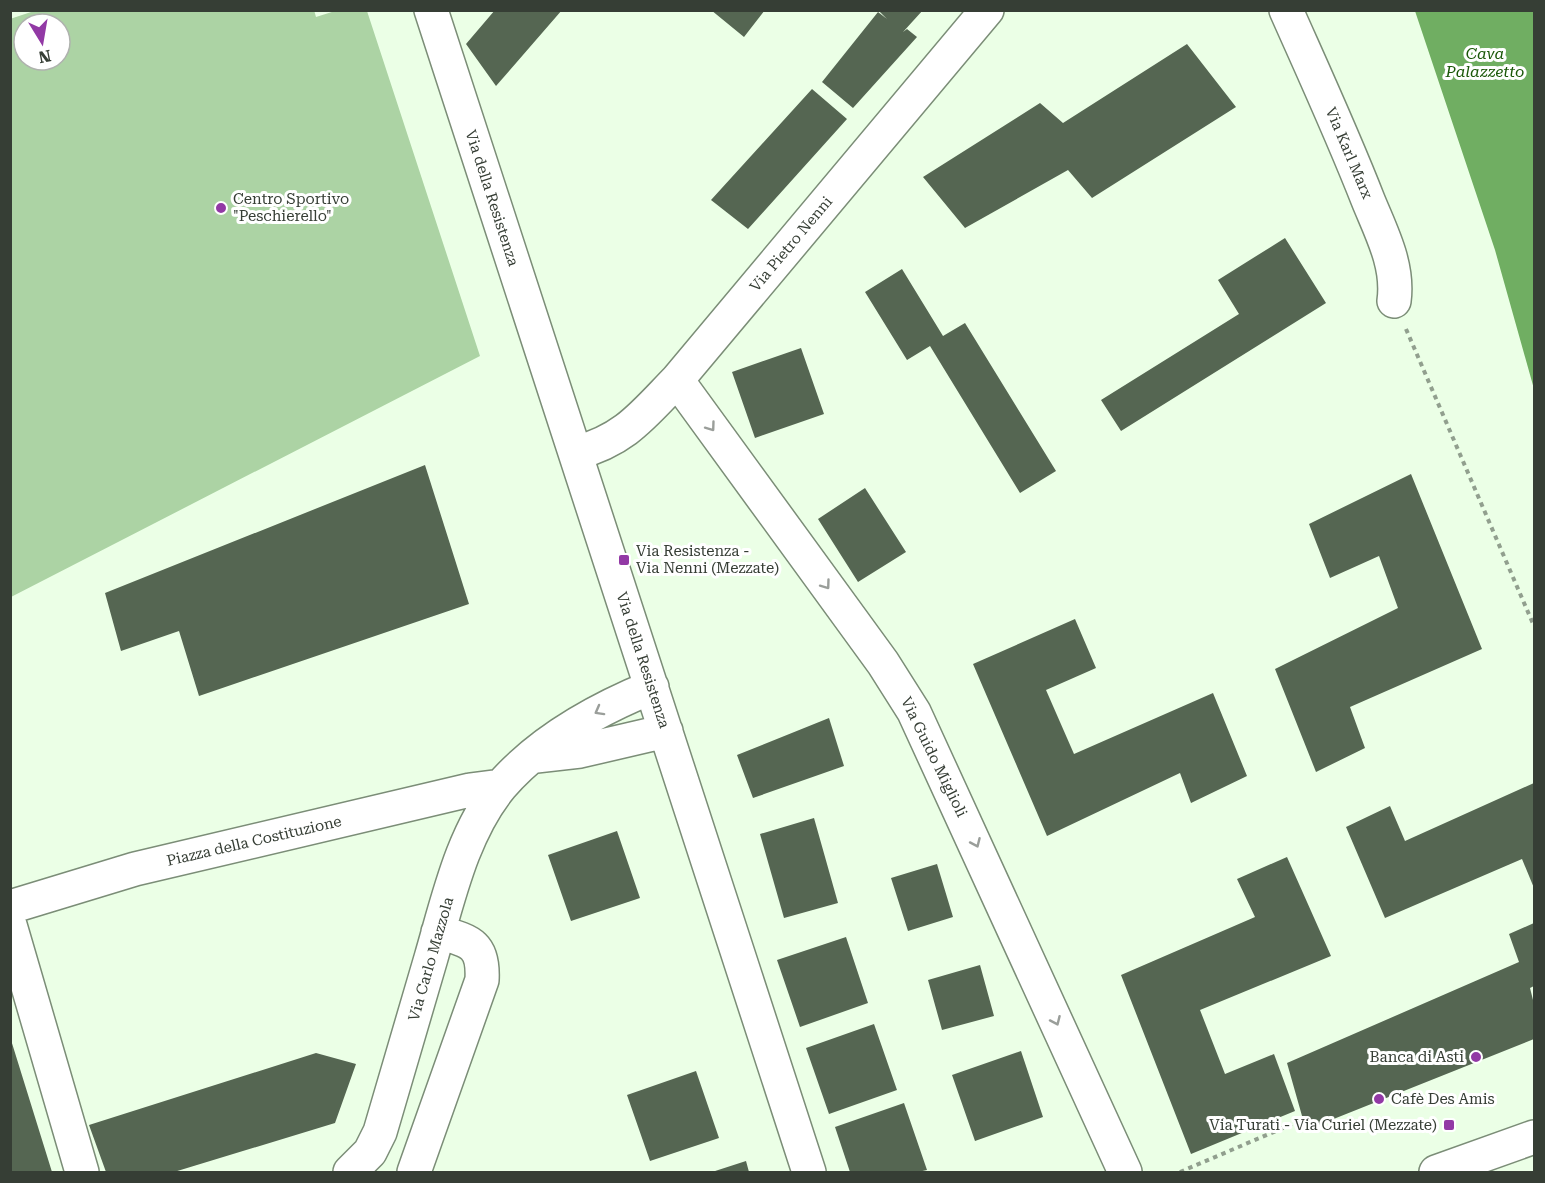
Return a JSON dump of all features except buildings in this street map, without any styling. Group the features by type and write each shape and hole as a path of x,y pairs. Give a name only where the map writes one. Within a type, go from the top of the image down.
{"street":[{"name":"Via della Resistenza","path":"431,10 809,1173"},
{"name":"Via Pietro Nenni","path":"576,453 602,446 623,434 677,380 987,10"},
{"name":"Via Karl Marx","path":"1286,10 1348,148 1389,252 1395,279 1394,301"},
{"name":"Via Guido Miglioli","path":"677,380 883,663 914,712 1125,1173"},
{"name":"Via Carlo Mazzola","path":"360,1162 380,1132 454,879 478,822 501,786 534,757 584,719 652,687"},
{"path":"534,757 580,751 666,731"},
{"name":"Piazza della Costituzione","path":"10,907 146,866 470,790 501,786"},
{"path":"10,926 82,1173"},
{"path":"414,1173 482,980 483,962 477,948 466,940 438,932"},
{"path":"1436,1173 1534,1137"},
{"path":"360,1162 405,1173"}],"path":[{"path":"1394,301 1534,626"},
{"path":"1180,1173 1304,1119"}],"shaded area":[{"name":"Centro Sportivo \"Peschierello\"","path":"37,10 314,10 316,17 335,11 367,11 480,356 11,597 10,19 12,18 12,72 72,72 72,12 31,12"}],"water":[{"name":"Cava Palazzetto","path":"1415,11 1534,11 1534,389 1495,250"}],"place":[{"name":"Centro Sportivo \"Peschierello\"","path":"221,208"},
{"name":"Via Resistenza - Via Nenni (Mezzate)","path":"624,560"},
{"name":"Banca di Asti","path":"1476,1057"},
{"name":"Cafè Des Amis","path":"1379,1099"},
{"name":"Via Turati - Via Curiel (Mezzate)","path":"1449,1125"}]}
